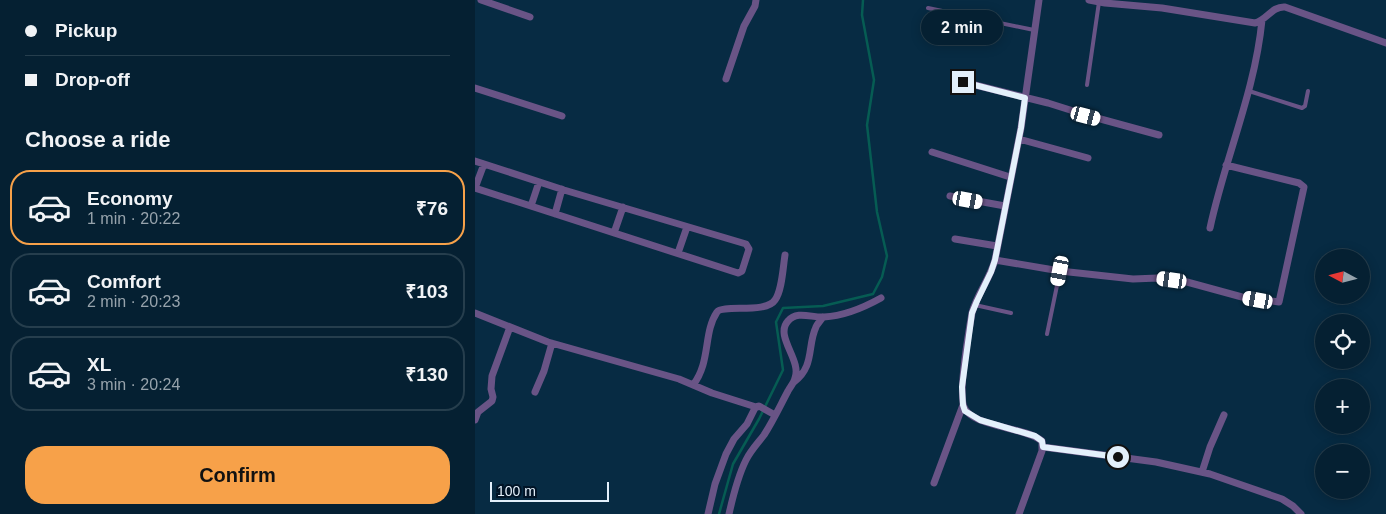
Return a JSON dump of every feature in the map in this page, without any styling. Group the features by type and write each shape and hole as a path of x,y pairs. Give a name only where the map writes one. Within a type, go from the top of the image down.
{"street":[{"path":"481,0 530,17"},
{"path":"726,79 744,26 755,6 756,0"},
{"path":"1019,514 1043,447 1042,441 1035,436 980,420 965,411 962,387 971,320 975,305 995,260 1019,139 1039,0"},
{"path":"1089,0 1162,8 1252,22 1259,22 1277,7 1285,7 1386,43"},
{"path":"1210,228 1226,165 1249,91 1258,52 1262,20"},
{"path":"963,82 1159,135"},
{"path":"475,88 562,116"},
{"path":"1019,139 1088,158"},
{"path":"931,152 1010,177"},
{"path":"475,161 623,208 746,244 749,249 742,271 738,273 475,188 484,164"},
{"path":"995,260 1060,271 1133,279 1158,278 1202,285 1242,297 1279,302 1304,187 1299,183 1226,165"},
{"path":"531,206 539,182"},
{"path":"555,214 562,189"},
{"path":"949,196 1005,206"},
{"path":"614,233 623,208"},
{"path":"678,253 687,227"},
{"path":"955,239 997,246"},
{"path":"693,385 703,368 712,325 718,311 723,308 733,310 761,307 773,303 777,298 785,256"},
{"path":"729,514 746,461 795,379 797,368 785,339 786,322 793,317 803,315 838,316 881,298"},
{"path":"475,314 552,343 679,379 712,393 774,414"},
{"path":"792,384 803,373 809,360 815,328 823,317"},
{"path":"475,420 478,408 492,402 492,376 510,327"},
{"path":"535,392 544,371 552,343"},
{"path":"934,483 963,405"},
{"path":"707,514 718,474 726,454 734,439 758,407"},
{"path":"1202,472 1210,447 1224,415"},
{"path":"1043,447 1156,462 1202,472 1282,499 1301,514"}],"lane":[{"path":"1087,84 1099,2"},
{"path":"929,8 1034,30"},
{"path":"1249,91 1302,108 1305,106 1308,91"},
{"path":"1047,334 1060,271"},
{"path":"975,305 1011,313"}],"waterway":[{"path":"719,514 733,464 759,419 783,370 776,322 783,308 823,306 873,294 882,277 887,256 877,212 867,125 874,80 862,15 863,0"}],"route":[{"path":"963,82 1025,98 1021,128 995,260 972,313 962,387 965,411 980,420 1035,436 1042,441 1043,447 1118,457"}]}
